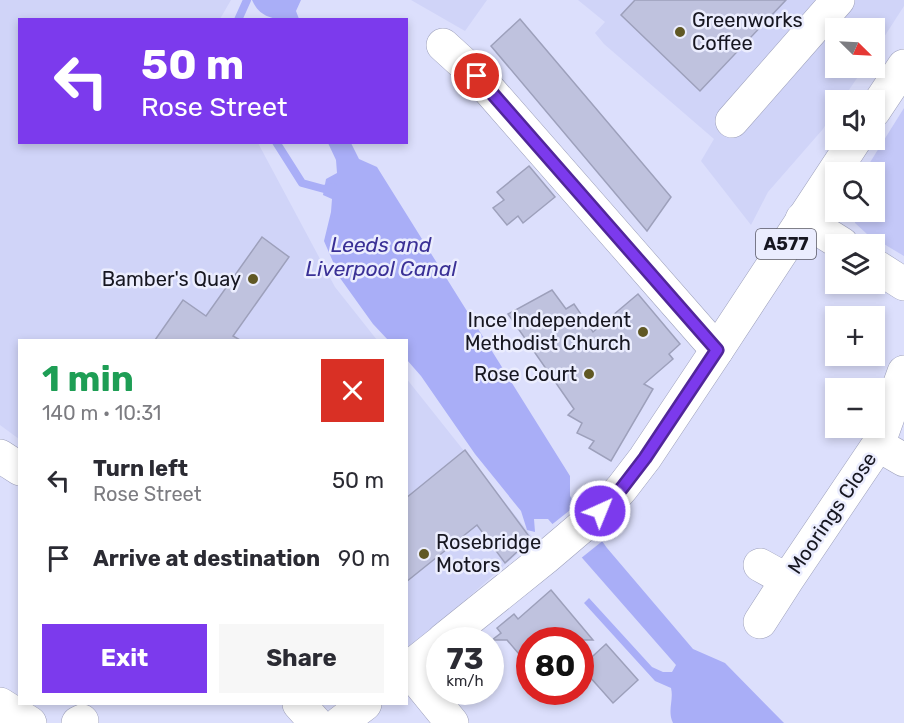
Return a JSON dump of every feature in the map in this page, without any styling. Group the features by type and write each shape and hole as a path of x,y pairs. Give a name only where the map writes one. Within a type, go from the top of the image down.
{"main road":[{"path":"732,121 838,0"},
{"path":"443,45 477,76 717,350"},
{"path":"885,94 904,66"},
{"name":"A577","path":"460,627 600,511 622,488 645,458 848,150"},
{"path":"802,219 826,234"},
{"path":"885,272 904,284"},
{"name":"Moorings Close","path":"760,622 773,573 891,453 904,372"},
{"path":"0,456 18,469"},
{"name":"A577","path":"408,668 426,654"},
{"path":"408,670 452,723"},
{"path":"0,704 30,723"},
{"path":"300,705 316,723"},
{"path":"340,723 364,705"}],"shaded area":[{"path":"0,0 231,0 221,18 18,18 18,144 259,144 335,287 376,339 18,339 18,438 0,425"},
{"path":"411,0 487,0 465,31"},
{"path":"578,0 904,0 904,6 885,35 885,18 825,18 825,78 857,78 849,90 825,90 825,126 768,192 751,225 701,161 714,139 604,44 595,33 605,22"},
{"path":"904,108 904,256 885,245 885,234 867,234 855,223 885,222 885,162 870,162 878,150 885,150 885,138"},
{"path":"408,381 534,539 435,627 426,627 426,635 408,651"}],"water":[{"path":"252,0 301,0 296,11 299,18 272,18 260,12"},
{"name":"Leeds and Liverpool Canal","path":"328,144 352,144 359,159 377,167 570,476 570,496 607,548 693,649 725,663 784,723 673,723 671,688 655,681 584,603 589,598 652,667 663,672 672,672 676,665 548,519 534,519 535,532 527,530 521,511 475,454 421,376 408,361 408,339 387,339 373,324 340,278 324,241 332,199 323,195 326,179 337,173 336,160"}],"pier":[{"path":"579,503 605,539 580,559 550,526"}],"building":[{"name":"Greenworks Coffee","path":"635,0 786,0 700,91 621,15"},
{"path":"520,19 671,197 647,231 491,46"},
{"path":"529,166 555,197 523,223 518,216 507,225 493,208 504,200 497,192"},
{"name":"Bamber's Quay","path":"262,237 289,257 233,336 238,339 156,339 183,300 206,316"},
{"name":"Rose Court","path":"552,290 566,309 574,304 593,332 638,294 680,344 669,354 673,359 644,384 653,389 611,461 589,448 594,441 577,433 582,423 568,415 574,409 508,314"},
{"path":"465,450 531,539 505,563 477,525 408,580 408,496"},
{"path":"551,590 582,627 516,627 516,651 507,640 504,640 504,627 498,627 514,614 518,619"},
{"path":"606,644 638,680 613,703 594,682 594,655"}],"waterway":[{"path":"239,18 247,0"},
{"path":"277,144 302,183 324,189 333,187"}],"place":[{"name":"Greenworks Coffee","path":"680,32"},
{"name":"Bamber's Quay","path":"253,279"},
{"name":"Ince Independent Methodist Church","path":"643,332"},
{"name":"Rose Court","path":"589,374"},
{"name":"Rosebridge Motors","path":"424,554"}],"route":[{"path":"477,76 717,350 645,458 622,488 600,511"}]}
